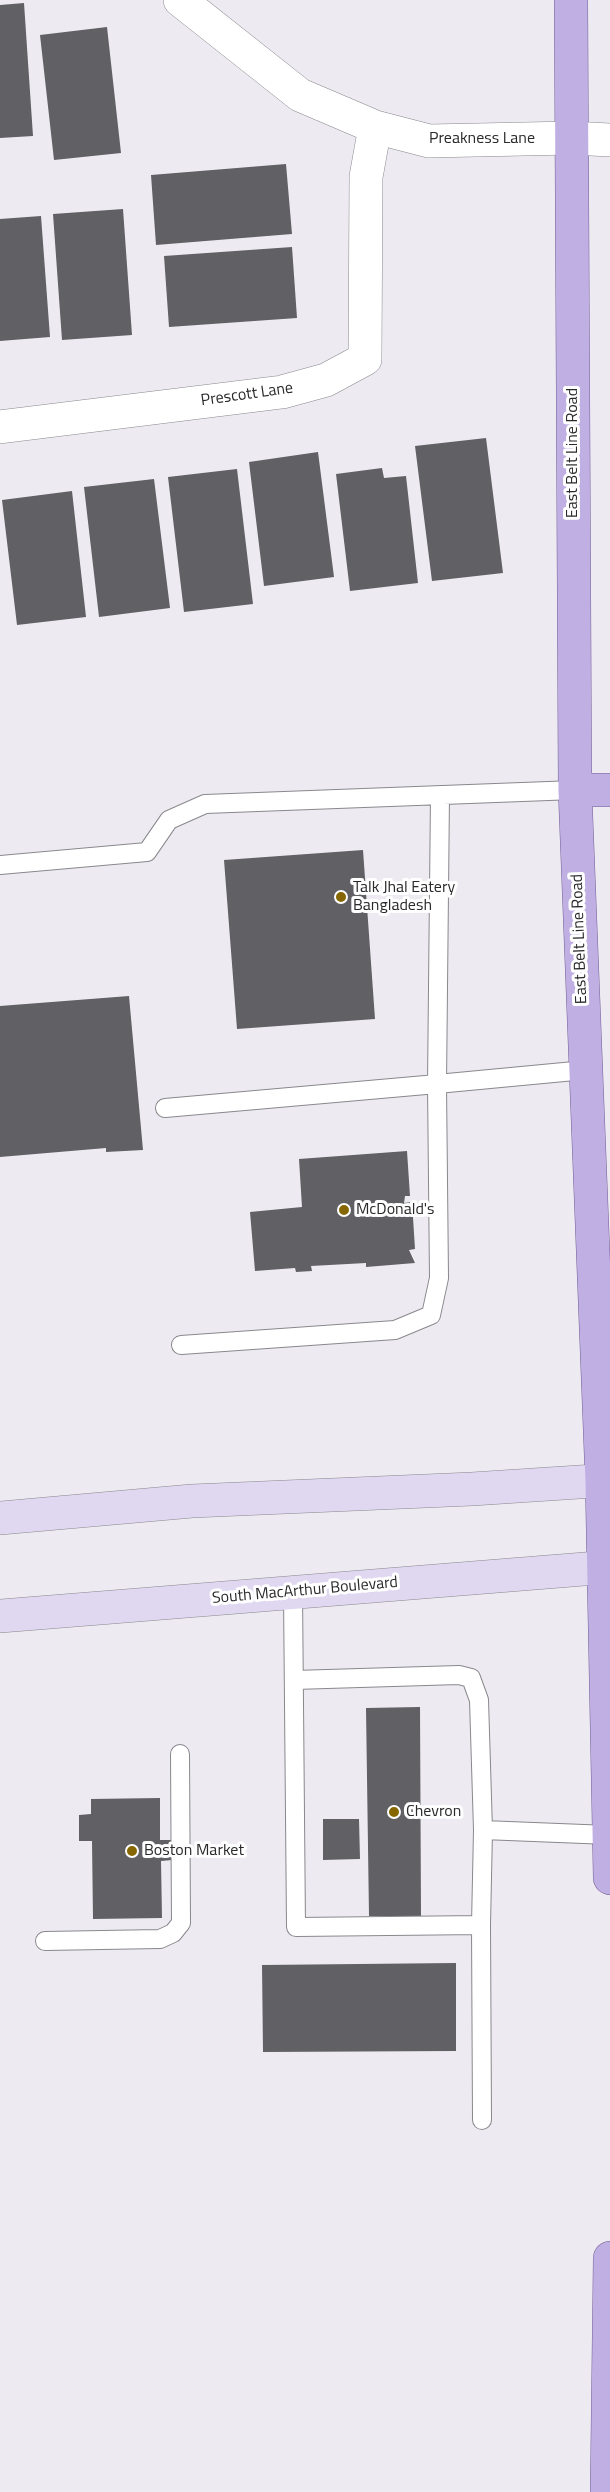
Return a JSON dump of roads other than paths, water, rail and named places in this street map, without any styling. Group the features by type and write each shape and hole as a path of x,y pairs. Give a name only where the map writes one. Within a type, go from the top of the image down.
{"main road":[{"name":"East Belt Line Road","path":"571,0 575,790 585,1070 606,1480 610,1878"},
{"path":"575,790 610,790"},
{"path":"0,1518 192,1501 472,1489 606,1480"},
{"name":"South MacArthur Boulevard","path":"0,1616 607,1567"},
{"path":"608,2492 610,2258"}],"street":[{"name":"Preakness Lane","path":"180,0 300,95 375,127 429,141 572,138 610,140"},
{"name":"Prescott Lane","path":"0,427 282,392 326,380 365,359 366,177 375,127"}],"lane":[{"path":"0,866 147,852 170,820 205,804 575,790"},
{"path":"181,1345 395,1330 431,1315 438,1278 437,1084 440,795"},
{"path":"165,1108 585,1070"},
{"path":"293,1592 296,1927 480,1925"},
{"path":"294,1680 459,1674 471,1678 479,1700 483,1830 480,1925 482,2120"},
{"path":"45,1941 160,1939 173,1933 181,1923 180,1755"},
{"path":"483,1830 609,1835"}],"place":[{"name":"Talk Jhal Eatery Bangladesh","path":"341,897"},
{"name":"McDonald's","path":"344,1210"},
{"name":"Chevron","path":"394,1812"},
{"name":"Boston Market","path":"132,1851"}]}
